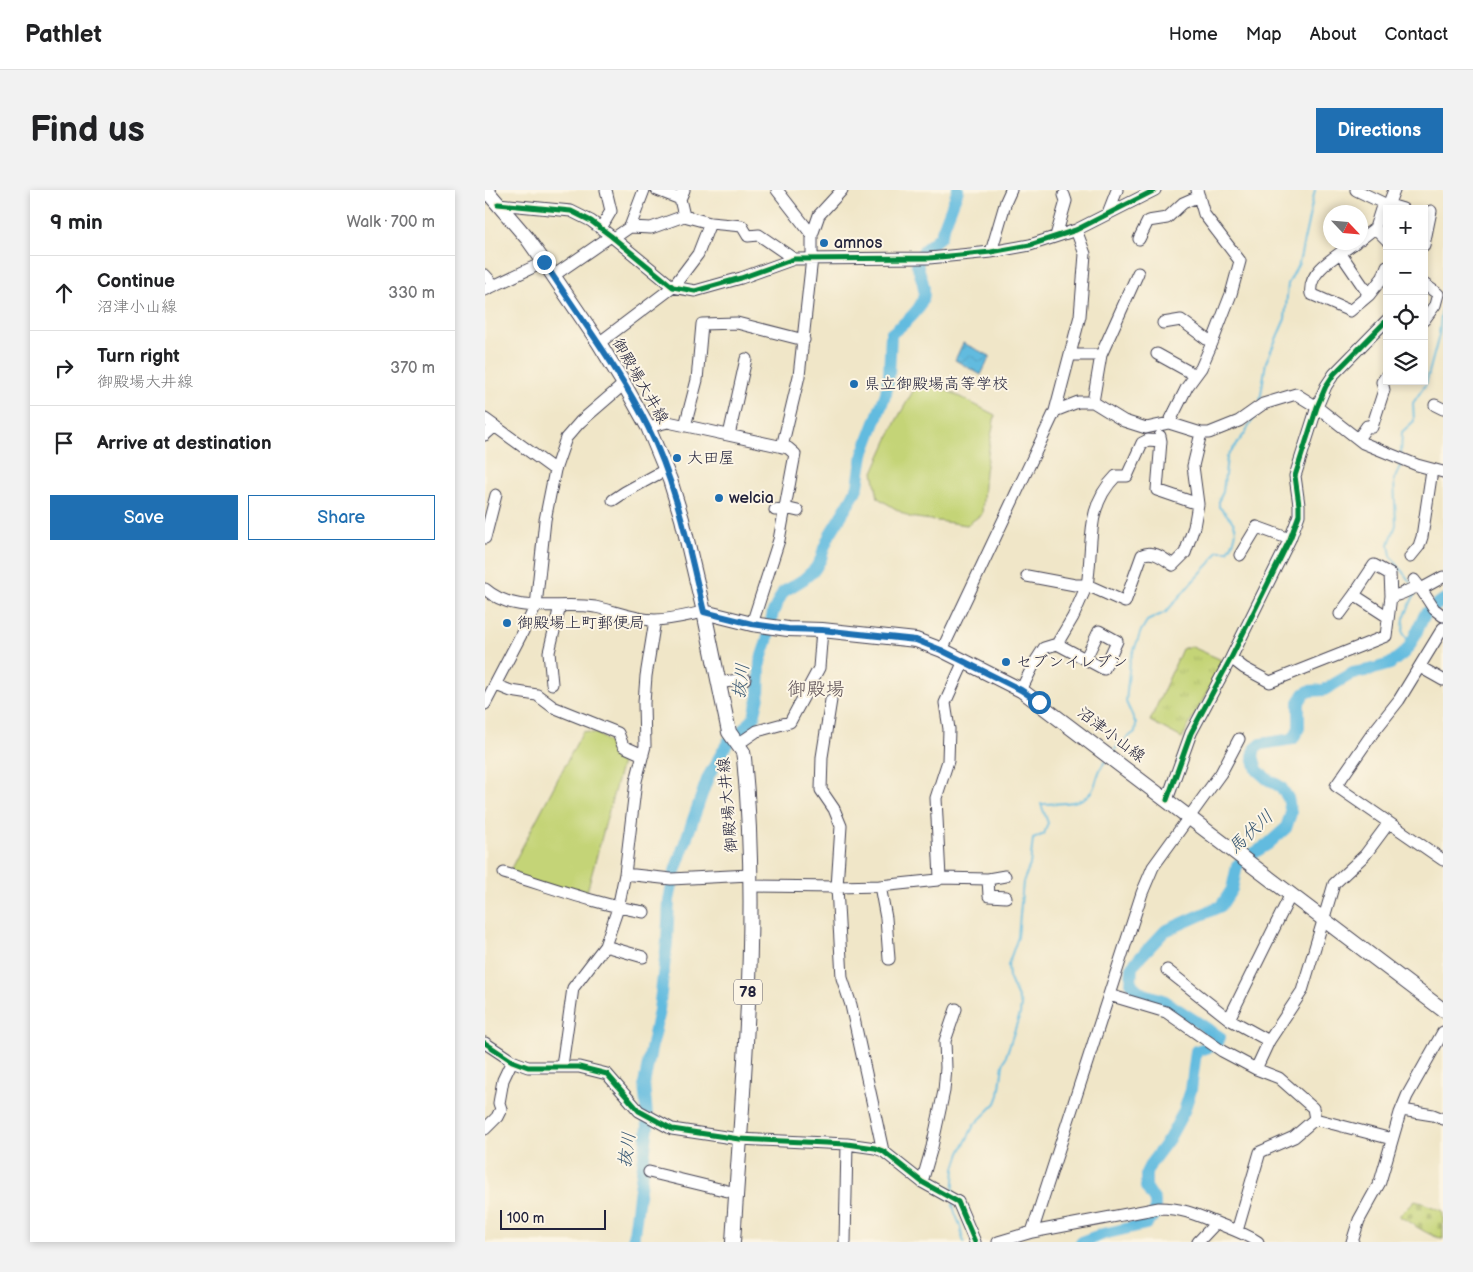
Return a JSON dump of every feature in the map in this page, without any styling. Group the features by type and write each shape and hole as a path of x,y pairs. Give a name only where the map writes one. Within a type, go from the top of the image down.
{"main road":[{"name":"御殿場大井線","path":"486,190 527,238 544,262 599,343 648,427 682,519 729,732 738,744 744,758 751,880 750,950 733,1242"},
{"name":"沼津小山線","path":"704,612 765,626 903,637 916,640 941,650 1021,690 1443,1010"}],"street":[{"path":"601,228 611,211 605,190"},
{"path":"630,227 644,190"},
{"path":"657,190 682,194 684,216"},
{"path":"777,190 812,235"},
{"path":"782,447 799,376 812,258 812,235 819,214 842,190"},
{"path":"991,252 1011,190"},
{"path":"1108,213 1117,190"},
{"path":"499,204 571,211 601,228 673,287 695,291 794,258 929,258 991,252 1030,245 1076,230 1155,190"},
{"path":"1356,190 1392,205"},
{"path":"1368,234 1375,228 1394,190"},
{"path":"1139,239 1148,221 1167,218 1183,203 1198,193 1204,214 1240,261 1231,294 1201,368 1163,425 1157,490 1198,504"},
{"path":"1056,236 1066,201 1064,195"},
{"path":"1428,211 1443,211"},
{"path":"553,276 630,227 651,228 684,216 710,223 742,226 748,236 759,236 794,258"},
{"path":"599,343 673,287 698,254 710,223"},
{"path":"1375,228 1383,236"},
{"path":"941,650 1055,412 1080,316 1085,254 1076,230"},
{"path":"1346,250 1320,269 1311,282 1311,294 1350,311 1369,295 1383,277"},
{"path":"1341,254 1369,295"},
{"path":"485,275 489,287 544,262"},
{"path":"1093,402 1101,355 1138,273"},
{"path":"1428,287 1438,294 1435,305 1428,315"},
{"path":"1163,323 1181,320 1212,342"},
{"path":"685,426 697,380 702,324 737,323 803,340"},
{"path":"1167,800 1191,733 1231,658 1299,515 1295,476 1317,407 1326,386 1334,374 1383,324"},
{"path":"1157,354 1195,375"},
{"path":"1070,355 1101,355"},
{"path":"729,436 746,359"},
{"path":"1357,439 1367,426 1372,427 1384,390 1383,381"},
{"path":"485,704 536,606 545,520 555,470 566,438 580,422 624,384"},
{"path":"1055,412 1078,402 1093,402 1124,421 1146,428 1163,425 1209,433 1239,421 1260,405 1296,394 1317,407 1363,443 1401,459 1438,471 1422,537 1419,546 1410,557"},
{"path":"485,419 555,470"},
{"path":"648,427 668,422 788,448 795,454 780,509 775,543 766,565 765,626"},
{"path":"485,435 495,426"},
{"path":"1027,576 1075,585 1087,585 1125,602 1142,555 1147,553 1154,554 1173,565 1185,553 1194,527 1198,504 1193,466 1201,433"},
{"path":"1021,690 1044,648 1057,644 1073,617 1087,585 1092,524 1103,492 1116,476 1127,476 1142,443 1148,440 1161,442"},
{"path":"613,500 665,470"},
{"path":"485,538 496,495"},
{"path":"780,509 797,510"},
{"path":"1239,555 1257,527 1289,539"},
{"path":"1231,658 1244,668 1270,682 1386,636 1391,596 1390,574 1375,566 1340,614"},
{"path":"1391,596 1398,596 1415,586 1443,578"},
{"path":"1415,586 1435,609"},
{"path":"485,589 492,595 515,603 536,606 594,607 629,616 655,620 704,612"},
{"path":"1354,595 1388,617"},
{"path":"552,684 549,652 560,606"},
{"path":"562,1066 573,988 605,946 618,908 625,874 636,781 645,746 644,703 646,676 655,620"},
{"path":"1443,628 1399,700 1372,734 1336,786 1443,860"},
{"path":"738,744 757,731 790,722 819,668 822,630"},
{"path":"1057,644 1086,658"},
{"path":"940,878 936,798 948,761 949,730 945,703 964,661"},
{"path":"1420,667 1443,680"},
{"path":"719,684 745,678"},
{"path":"496,685 511,691 537,695 553,707 618,733 623,746 643,755"},
{"path":"831,700 822,757 821,790 834,808 841,826 837,887 842,978 851,1006 883,1151"},
{"path":"1032,1232 1142,893 1153,867 1221,773 1239,739"},
{"path":"1256,1069 1269,1041 1302,991 1335,884 1365,855 1389,824"},
{"path":"504,873 618,908 644,912"},
{"path":"625,874 668,879 751,880 837,887 880,886 938,880 940,878 988,879 1005,876"},
{"path":"988,879 989,896 1006,897"},
{"path":"880,886 886,918 889,958"},
{"path":"1229,1019 1291,894"},
{"path":"605,946 643,957"},
{"path":"1167,970 1229,1019 1269,1041"},
{"path":"1109,995 1166,1012 1213,1045 1256,1069 1279,1078 1313,1108 1315,1119"},
{"path":"922,1182 944,1091 946,1068 945,1041 956,1009"},
{"path":"1352,1242 1359,1220 1380,1182 1391,1139 1407,1096 1443,1032"},
{"path":"485,1043 512,1061 528,1067 579,1067 607,1074 639,1111 672,1129 739,1139 847,1144 883,1151 922,1182 958,1202 975,1242"},
{"path":"485,1129 497,1117 501,1109 499,1103 503,1080 512,1061"},
{"path":"1402,1110 1433,1115 1443,1119"},
{"path":"1315,1119 1391,1139"},
{"path":"1237,1231 1260,1152 1294,1137 1315,1119"},
{"path":"845,1242 847,1144"},
{"path":"649,1172 736,1193"},
{"path":"998,1242 1032,1232 1159,1208 1192,1211 1258,1242"},
{"path":"1198,1242 1216,1223"}],"green space":[{"path":"921,377 995,415 985,471 982,514 967,525 909,517 878,498 873,472 896,421"},
{"path":"1190,646 1224,661 1182,738 1150,721 1182,649"},
{"path":"583,731 598,734 624,755 585,899 508,874"},
{"path":"1415,1200 1443,1211 1443,1238 1427,1233 1399,1216"}],"water":[{"path":"963,343 990,356 981,375 955,360"}],"waterway":[{"name":"抜川","path":"633,1242 648,1126 644,1084 659,1010 667,942 669,900 675,871 708,777 728,742 742,731 754,717 759,696 760,662 773,612 783,592 804,579 815,569 821,559 830,534 858,486 863,454 886,393 891,334 907,321 921,304 924,288 917,264 924,250 940,237 958,190"},
{"path":"1260,401 1266,362 1285,319 1288,284 1299,263 1315,190"},
{"path":"1401,454 1402,432 1414,421 1413,403 1426,384 1439,335 1443,298"},
{"path":"1113,752 1119,744 1135,732 1136,724 1126,702 1130,661 1141,631 1147,621 1166,612 1210,563 1218,551 1228,551 1235,538 1236,532 1233,522 1219,507 1219,500 1223,492 1227,457 1254,417"},
{"path":"1401,464 1394,480 1396,525 1389,544 1391,556 1410,582"},
{"path":"1411,644 1403,633 1404,618 1415,593"},
{"name":"馬伏川","path":"1081,1242 1103,1234 1146,1224 1155,1215 1155,1201 1146,1187 1146,1173 1169,1139 1184,1111 1191,1090 1196,1051 1216,1045 1220,1037 1165,1001 1141,993 1131,984 1132,966 1165,931 1221,906 1232,889 1237,866 1241,861 1267,845 1286,828 1291,813 1288,798 1281,787 1267,779 1257,770 1253,756 1255,749 1261,744 1293,739 1299,728 1299,702 1304,694 1309,691 1324,690 1353,673 1390,664 1405,652 1411,644 1425,614 1443,600"},
{"path":"953,1195 955,1168 960,1153 974,1125 996,1103 999,1095 1003,1065 1020,1014 1021,1005 1009,977 1008,965 1018,937 1023,882 1030,865 1033,839 1044,834 1048,823 1041,804 1071,802 1085,798 1094,787 1099,771 1105,762"},
{"path":"953,1204 964,1242"}],"cycle path":[{"path":"498,204 571,211 591,221 673,287 695,291 741,278 794,259 929,258 991,252 1030,245 1076,230 1155,190"},
{"path":"1167,800 1191,733 1231,658 1290,539 1299,515 1295,476 1317,407 1326,386 1334,374 1383,324"},
{"path":"485,1043 512,1061 528,1067 579,1067 607,1074 639,1111 672,1129 739,1139 847,1144 883,1151 922,1182 958,1202 975,1242"}],"place":[{"name":"amnos","path":"824,243"},
{"name":"県立御殿場高等学校","path":"854,384"},
{"name":"大田屋","path":"677,458"},
{"name":"welcia","path":"719,498"},
{"name":"御殿場上町郵便局","path":"507,623"},
{"name":"セブンイレブン","path":"1006,662"}],"district":[{"name":"御殿場","path":"816,689"}],"route":[{"path":"544,262 599,343 648,427 670,480 682,519 704,612 731,620 788,629 822,630 903,637 916,640 941,650 1021,690 1039,702"}]}
